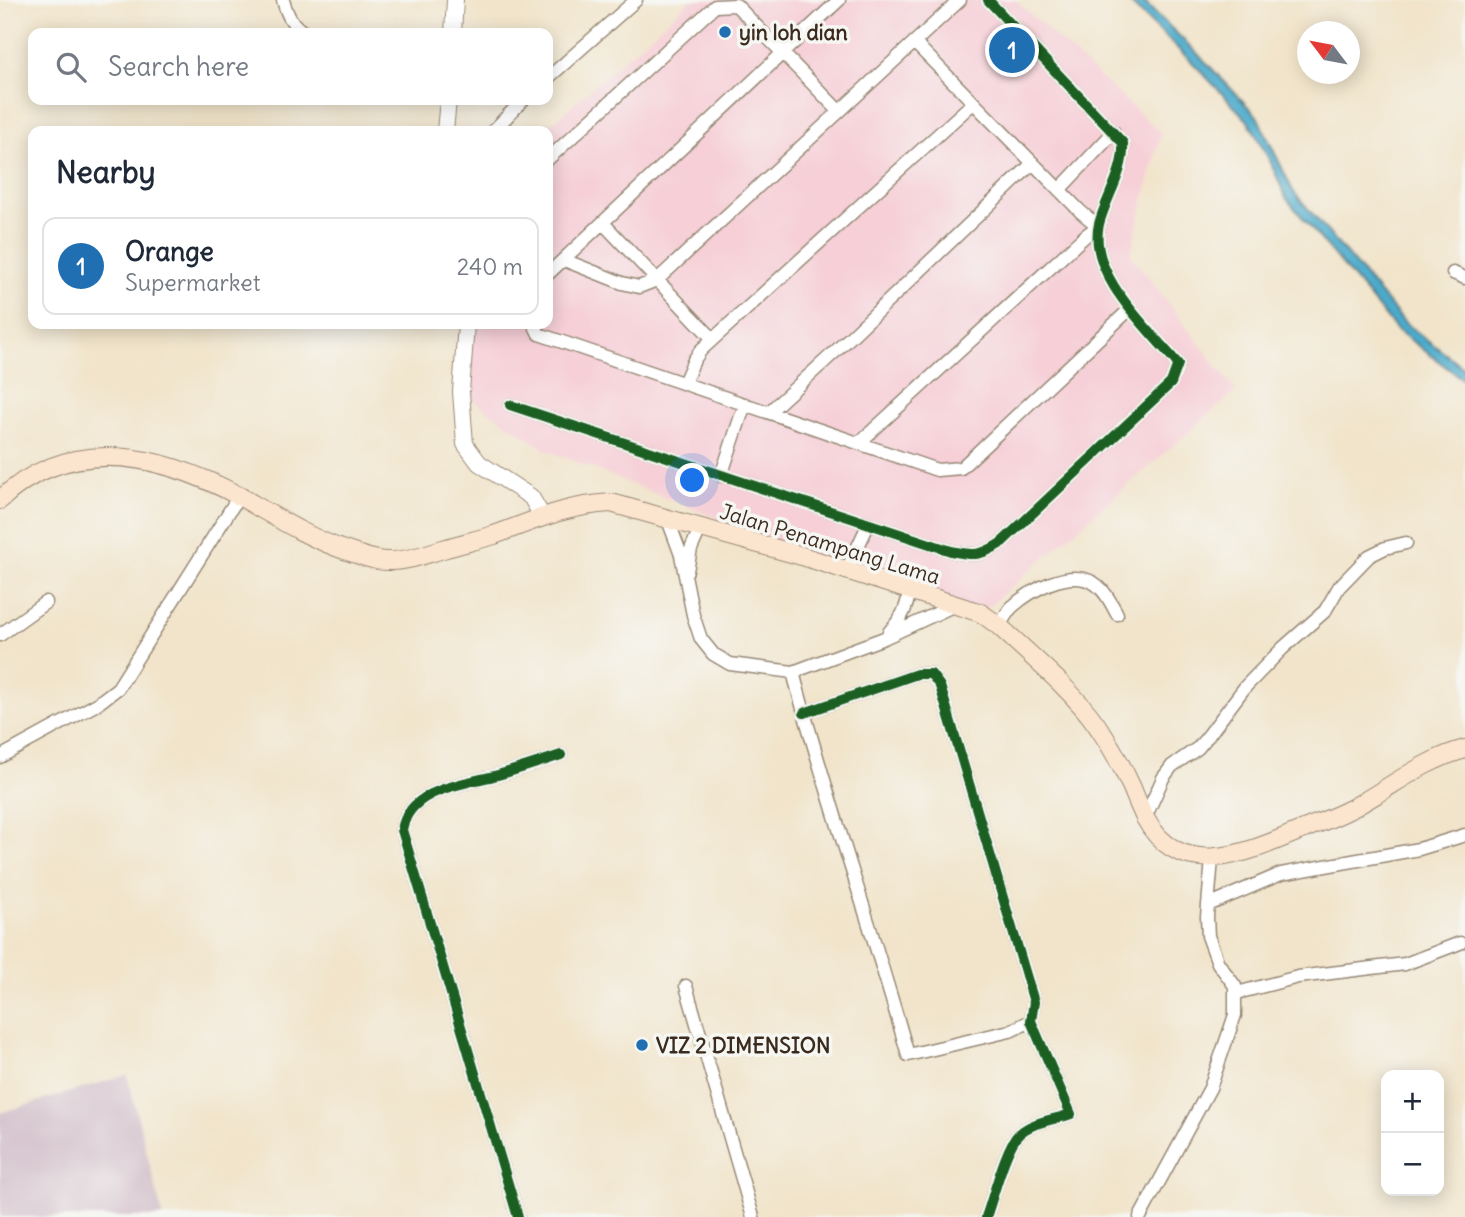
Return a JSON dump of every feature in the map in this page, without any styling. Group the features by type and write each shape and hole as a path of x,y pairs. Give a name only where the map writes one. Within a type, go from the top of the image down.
{"main road":[{"name":"Jalan Penampang Lama","path":"0,500 29,477 51,466 100,456 146,459 197,477 239,496 320,542 368,558 391,561 413,558 493,535 542,516 581,505 611,503 847,570 981,613 999,626 1094,720 1115,752 1145,818 1154,831 1176,850 1212,859 1238,853 1291,834 1345,811 1412,770 1465,749"}],"street":[{"path":"283,0 289,19 296,28"},
{"path":"453,28 455,0"},
{"path":"553,74 636,0"},
{"path":"553,270 839,0"},
{"path":"564,260 639,287 657,280 960,0"},
{"path":"510,405 951,551 971,555 986,552 1002,543 1171,383 1178,364 1130,309 1106,272 1098,254 1098,226 1123,153 1123,143 988,0"},
{"path":"553,154 715,6 736,5 838,110"},
{"path":"914,42 1059,190 1098,226"},
{"path":"684,383 694,360 713,339 973,103"},
{"path":"445,126 448,105"},
{"path":"498,126 518,105"},
{"path":"1059,190 1114,132"},
{"path":"769,412 1033,163"},
{"path":"603,223 713,339"},
{"path":"859,443 1098,226"},
{"path":"536,329 539,334 937,470 961,468 1130,309"},
{"path":"466,329 461,392 465,444 479,463 531,497 542,516"},
{"path":"721,476 746,404"},
{"path":"0,757 97,704 118,688 239,496"},
{"path":"668,520 686,575 693,615 701,639 713,654 730,664 759,670 793,672 884,638 955,605"},
{"path":"847,570 868,525"},
{"path":"686,575 691,549 700,529"},
{"path":"1145,818 1163,778 1172,766 1198,748 1245,687 1283,648 1325,611 1339,587 1369,556 1385,548 1406,543"},
{"path":"999,626 1010,609 1035,591 1055,582 1075,578 1086,579 1097,585 1110,599 1117,614"},
{"path":"884,638 901,619 909,592"},
{"path":"0,635 46,602"},
{"path":"793,672 908,1055 1010,1031 1031,1021"},
{"path":"804,713 917,674 931,674 940,686 1034,1002 1031,1021 1071,1114 1040,1122 1018,1135 1011,1145 986,1217"},
{"path":"518,1217 402,830 410,812 424,798 443,789 561,755"},
{"path":"1208,905 1281,874 1419,849 1465,835"},
{"path":"1140,1217 1210,1088 1236,1015 1237,993 1231,978 1212,951 1208,927 1212,859"},
{"path":"1237,993 1298,976 1405,964 1460,943"},
{"path":"686,986 753,1217"}],"shaded area":[{"path":"691,0 1015,0 1161,133 1130,254 1236,391 981,613 847,570 546,450 461,392 466,329 553,329 553,126 549,126"},
{"path":"127,1075 163,1217 0,1217 0,1113"}],"water":[{"path":"1127,0 1142,0 1257,116 1293,191 1404,322 1465,369 1465,381 1396,329 1286,198 1249,122 1193,63"}],"cycle path":[{"path":"510,405 951,551 977,554 1001,543 1171,383 1178,364 1123,300 1102,262 1098,243 1099,224 1121,164 1123,143 988,0"},
{"path":"804,713 917,674 931,674 940,686 1034,1002 1031,1021 1071,1114 1037,1124 1014,1140 986,1217"},
{"path":"518,1217 402,830 415,805 440,790 561,755"}],"place":[{"name":"yin loh dian","path":"725,32"},
{"name":"Orange","path":"1012,50"},
{"name":"VIZ 2 DIMENSION","path":"642,1045"}]}
